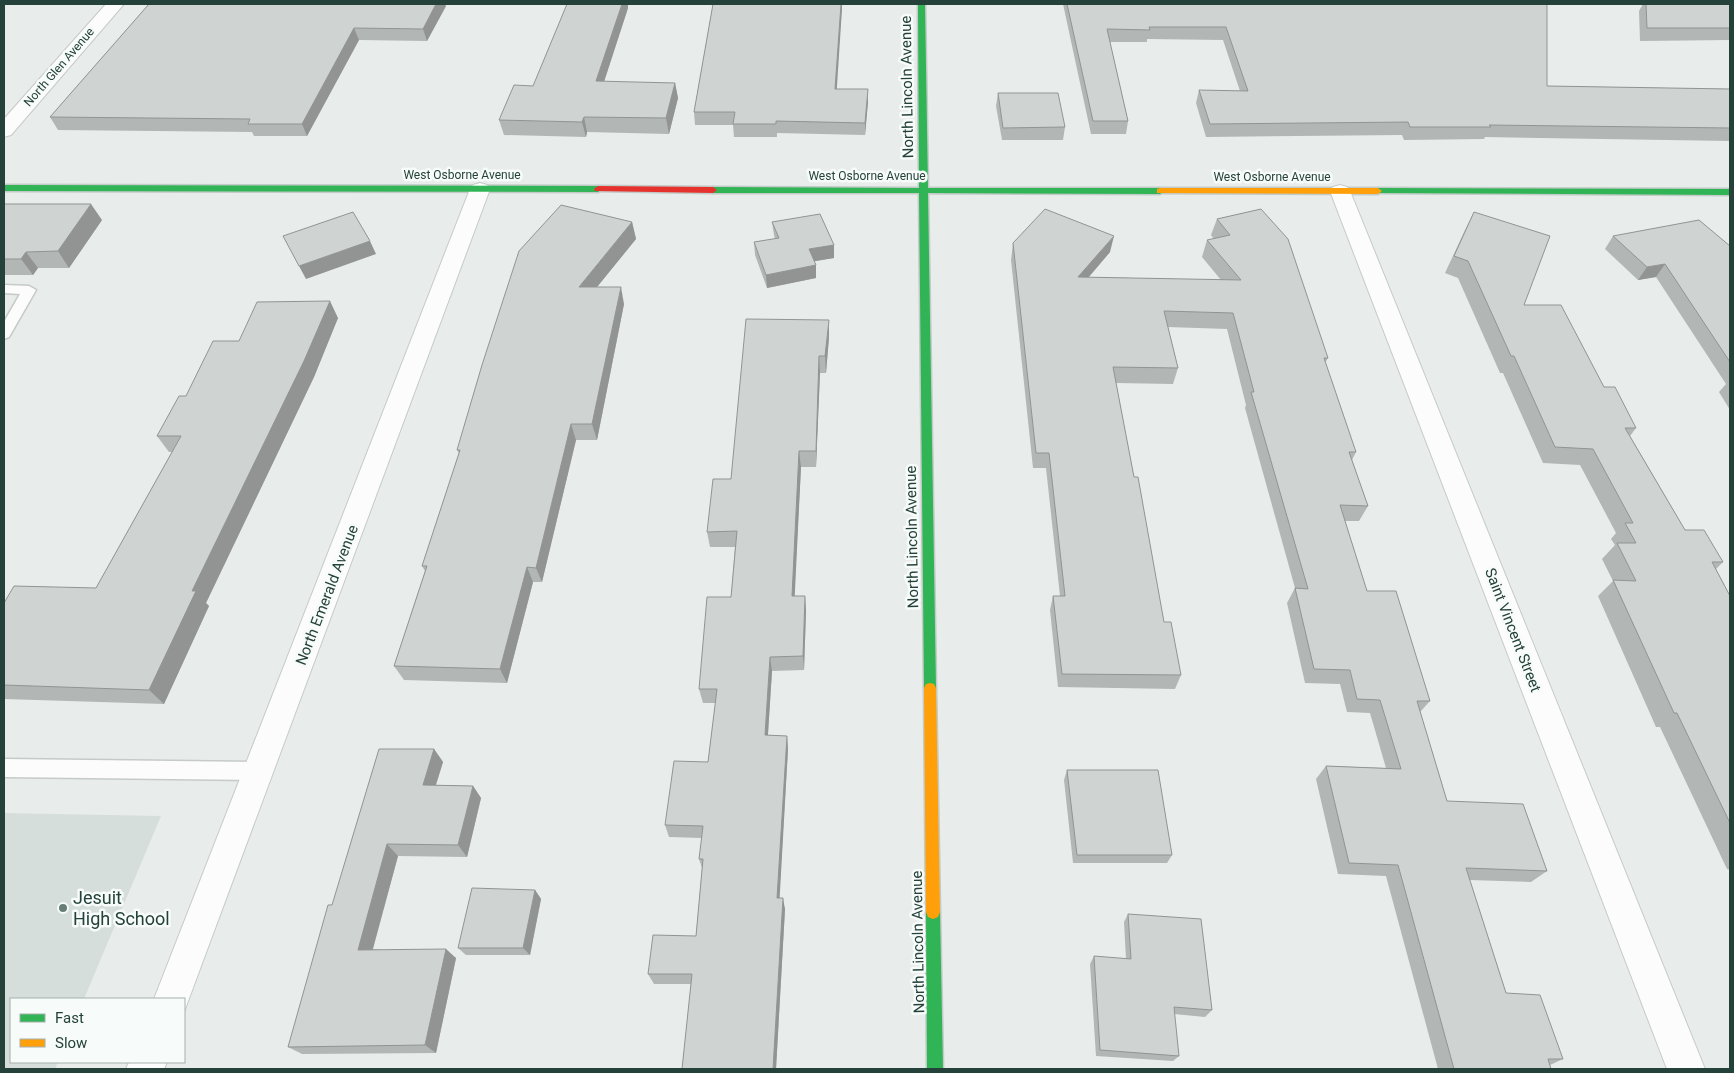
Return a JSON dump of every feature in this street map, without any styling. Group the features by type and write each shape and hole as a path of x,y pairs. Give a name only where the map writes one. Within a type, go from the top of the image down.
{"street":[{"name":"North Glen Avenue","path":"4,131 114,4"},
{"name":"North Lincoln Avenue","path":"921,4 935,1069"},
{"name":"West Osborne Avenue","path":"4,188 1730,192"},
{"name":"North Emerald Avenue","path":"172,998 480,189"},
{"name":"Saint Vincent Street","path":"1340,191 1686,1069"}],"lane":[{"path":"4,289 29,290 4,334"},
{"path":"4,768 260,771"}],"shaded area":[{"name":"Jesuit High School","path":"4,813 161,816 84,998 10,998 10,1063 58,1063 55,1069 4,1069"}],"building":[{"path":"149,4 436,4 423,29 354,28 302,124 248,124 250,119 50,117"},
{"path":"567,4 622,4 596,81 675,83 666,118 584,117 582,122 499,120 514,85 533,86"},
{"path":"713,4 841,4 835,89 868,89 865,123 776,121 776,124 733,124 735,112 694,112"},
{"path":"1067,4 1547,4 1547,86 1730,89 1730,128 1489,125 1491,127 1410,127 1408,122 1210,124 1199,90 1248,91 1226,27 1149,27 1150,30 1107,29 1128,121 1093,121"},
{"path":"1646,4 1730,4 1730,28 1647,28"},
{"path":"998,93 1058,93 1065,127 1003,128"},
{"path":"4,204 91,204 58,251 26,252 21,259 4,259"},
{"path":"561,205 632,222 579,287 621,287 592,424 571,424 536,568 527,567 500,669 394,666 427,566 422,566 460,450 457,450 482,365 519,251"},
{"path":"1045,209 1114,236 1078,277 1241,280 1207,240 1230,235 1217,219 1261,209 1288,239 1328,358 1324,358 1356,452 1349,452 1368,506 1340,505 1367,591 1396,591 1430,701 1417,701 1447,801 1523,804 1547,871 1466,868 1506,993 1540,995 1563,1059 1548,1059 1551,1069 1454,1069 1398,865 1349,863 1326,766 1401,769 1380,700 1357,699 1350,670 1314,669 1295,588 1308,589 1251,392 1254,392 1233,313 1164,311 1178,368 1113,367 1134,477 1138,477 1164,622 1171,622 1181,675 1062,674 1053,596 1065,596 1049,453 1036,453 1013,243"},
{"path":"353,212 370,241 299,266 283,236"},
{"path":"1474,212 1550,236 1524,305 1561,305 1604,387 1615,387 1636,428 1625,428 1685,530 1704,530 1723,562 1712,562 1730,596 1730,823 1677,713 1674,713 1613,580 1636,581 1617,543 1636,543 1625,523 1633,523 1593,449 1555,447 1468,261 1454,256"},
{"path":"820,214 834,245 809,249 816,265 766,275 754,242 779,238 772,222"},
{"path":"1699,220 1730,246 1730,362 1665,264 1647,267 1613,236"},
{"path":"330,301 304,361 192,591 196,591 149,690 4,685 4,603 14,586 96,588 181,436 157,436 179,396 186,396 213,341 239,341 257,302"},
{"path":"746,319 829,320 825,356 819,356 816,451 799,451 792,596 805,596 803,656 770,657 765,735 787,736 777,898 783,898 773,1069 682,1069 692,974 648,974 653,935 696,936 703,859 699,859 703,826 665,825 674,761 708,762 717,689 699,689 707,597 731,597 737,531 707,532 713,479 731,479"},
{"path":"379,749 434,749 423,785 473,786 458,845 387,844 358,950 446,949 425,1045 288,1047 328,905 332,905"},
{"path":"1067,770 1158,770 1172,855 1077,855"},
{"path":"472,888 535,890 523,948 458,948"},
{"path":"1128,914 1201,919 1212,1010 1174,1007 1179,1056 1100,1050 1094,956 1131,959"}],"traffic: fast":[{"path":"921,4 930,688"},
{"path":"4,188 598,189"},
{"path":"713,190 1160,191"},
{"path":"1378,191 1730,192"},
{"path":"933,912 935,1069"}],"traffic: slow":[{"path":"1160,191 1378,191"},
{"path":"930,688 933,912"}],"traffic: jam":[{"path":"598,189 713,190"}],"place":[{"name":"Jesuit High School","path":"63,908"}]}
